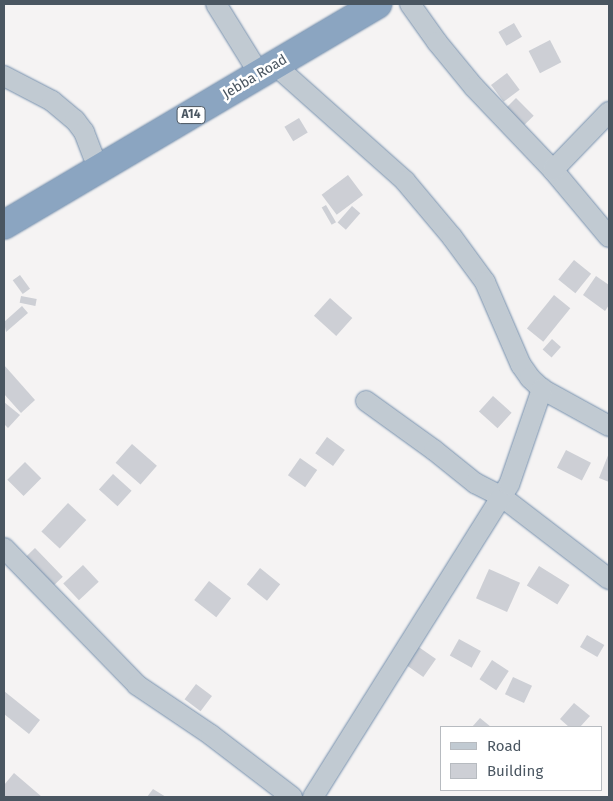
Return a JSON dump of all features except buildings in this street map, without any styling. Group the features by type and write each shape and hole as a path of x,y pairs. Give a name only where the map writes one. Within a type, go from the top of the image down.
{"highway":[{"name":"Jebba Road","path":"4,225 263,64 346,4"},
{"name":"Jebba Road","path":"4,209 93,156 377,4"}],"street":[{"path":"216,4 263,64 405,181 452,237 485,282 521,365 530,378 542,389 609,426"},
{"path":"410,4 437,42 474,87 553,170 609,237"},
{"path":"4,76 52,101 75,120 84,132 93,156"},
{"path":"553,170 609,112"},
{"path":"313,797 509,485 542,389"},
{"path":"366,401 476,483 502,497 609,579"},
{"path":"4,548 137,685 210,735 292,797"}]}
